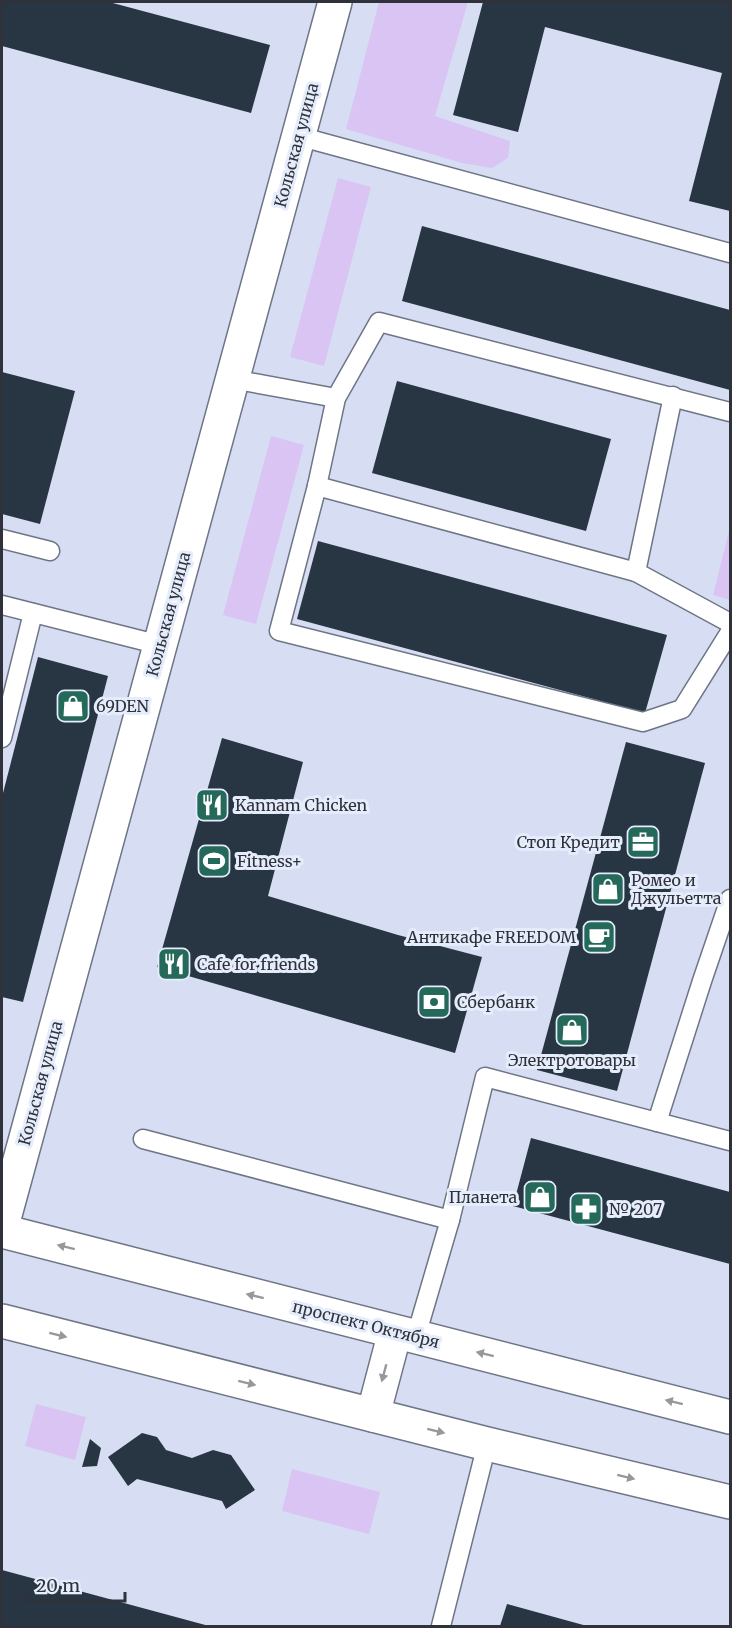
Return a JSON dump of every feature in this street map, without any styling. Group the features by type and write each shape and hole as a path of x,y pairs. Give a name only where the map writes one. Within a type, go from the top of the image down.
{"main road":[{"name":"Кольская улица","path":"2,1228 335,2"},
{"name":"проспект Октября","path":"2,1228 730,1417"},
{"path":"2,1321 488,1444 730,1502"},
{"path":"373,1415 406,1334"}],"lane":[{"path":"298,136 730,253"},
{"path":"730,412 379,322 336,398 279,631 643,722 682,709 730,632"},
{"path":"232,379 336,398"},
{"path":"636,572 673,396"},
{"path":"316,486 636,572 730,623"},
{"path":"2,539 50,551"},
{"path":"2,605 160,645"},
{"path":"2,738 4,718 33,613"},
{"path":"657,1122 730,899"},
{"path":"406,1334 450,1220 485,1077 730,1141"},
{"path":"143,1139 450,1220"},
{"path":"441,1626 488,1444"}],"shaded area":[{"path":"379,2 468,2 435,116 510,141 508,158 492,168 462,163 346,129"},
{"path":"338,178 371,187 324,366 290,357"},
{"path":"271,436 304,445 256,624 223,615"},
{"path":"730,527 730,600 713,595"},
{"path":"36,1404 86,1417 75,1460 25,1446"},
{"path":"292,1469 380,1492 369,1534 282,1511"}],"building":[{"path":"2,2 109,2 270,45 251,113 2,46"},
{"path":"483,2 730,3 730,211 689,201 722,73 545,27 518,132 453,115"},
{"path":"422,226 730,310 730,390 402,301"},
{"path":"2,372 75,391 40,524 2,514"},
{"path":"397,381 611,439 586,531 372,473"},
{"path":"318,541 667,635 645,713 297,619"},
{"path":"38,657 108,676 23,1002 2,997 2,797"},
{"path":"222,738 303,762 268,896 398,935 482,957 455,1053 157,967"},
{"path":"626,742 705,763 617,1091 537,1070"},
{"path":"531,1138 730,1192 730,1264 513,1206"},
{"path":"142,1433 157,1437 166,1450 192,1458 213,1450 231,1455 255,1490 226,1509 222,1501 137,1479 128,1486 108,1457"},
{"path":"90,1439 101,1448 97,1466 82,1467"},
{"path":"2,1570 209,1626 2,1626"},
{"path":"507,1604 587,1626 500,1626"}],"place":[{"name":"69DEN","path":"73,706"},
{"name":"Kannam Chicken","path":"212,805"},
{"name":"Стоп Кредит","path":"643,842"},
{"name":"Fitness+","path":"214,861"},
{"name":"Ромео и Джульетта","path":"608,889"},
{"name":"Антикафе FREEDOM","path":"599,937"},
{"name":"Cafe for friends","path":"174,964"},
{"name":"Сбербанк","path":"434,1002"},
{"name":"Электротовары","path":"572,1030"},
{"name":"Планета","path":"540,1197"},
{"name":"№ 207","path":"586,1209"}]}
